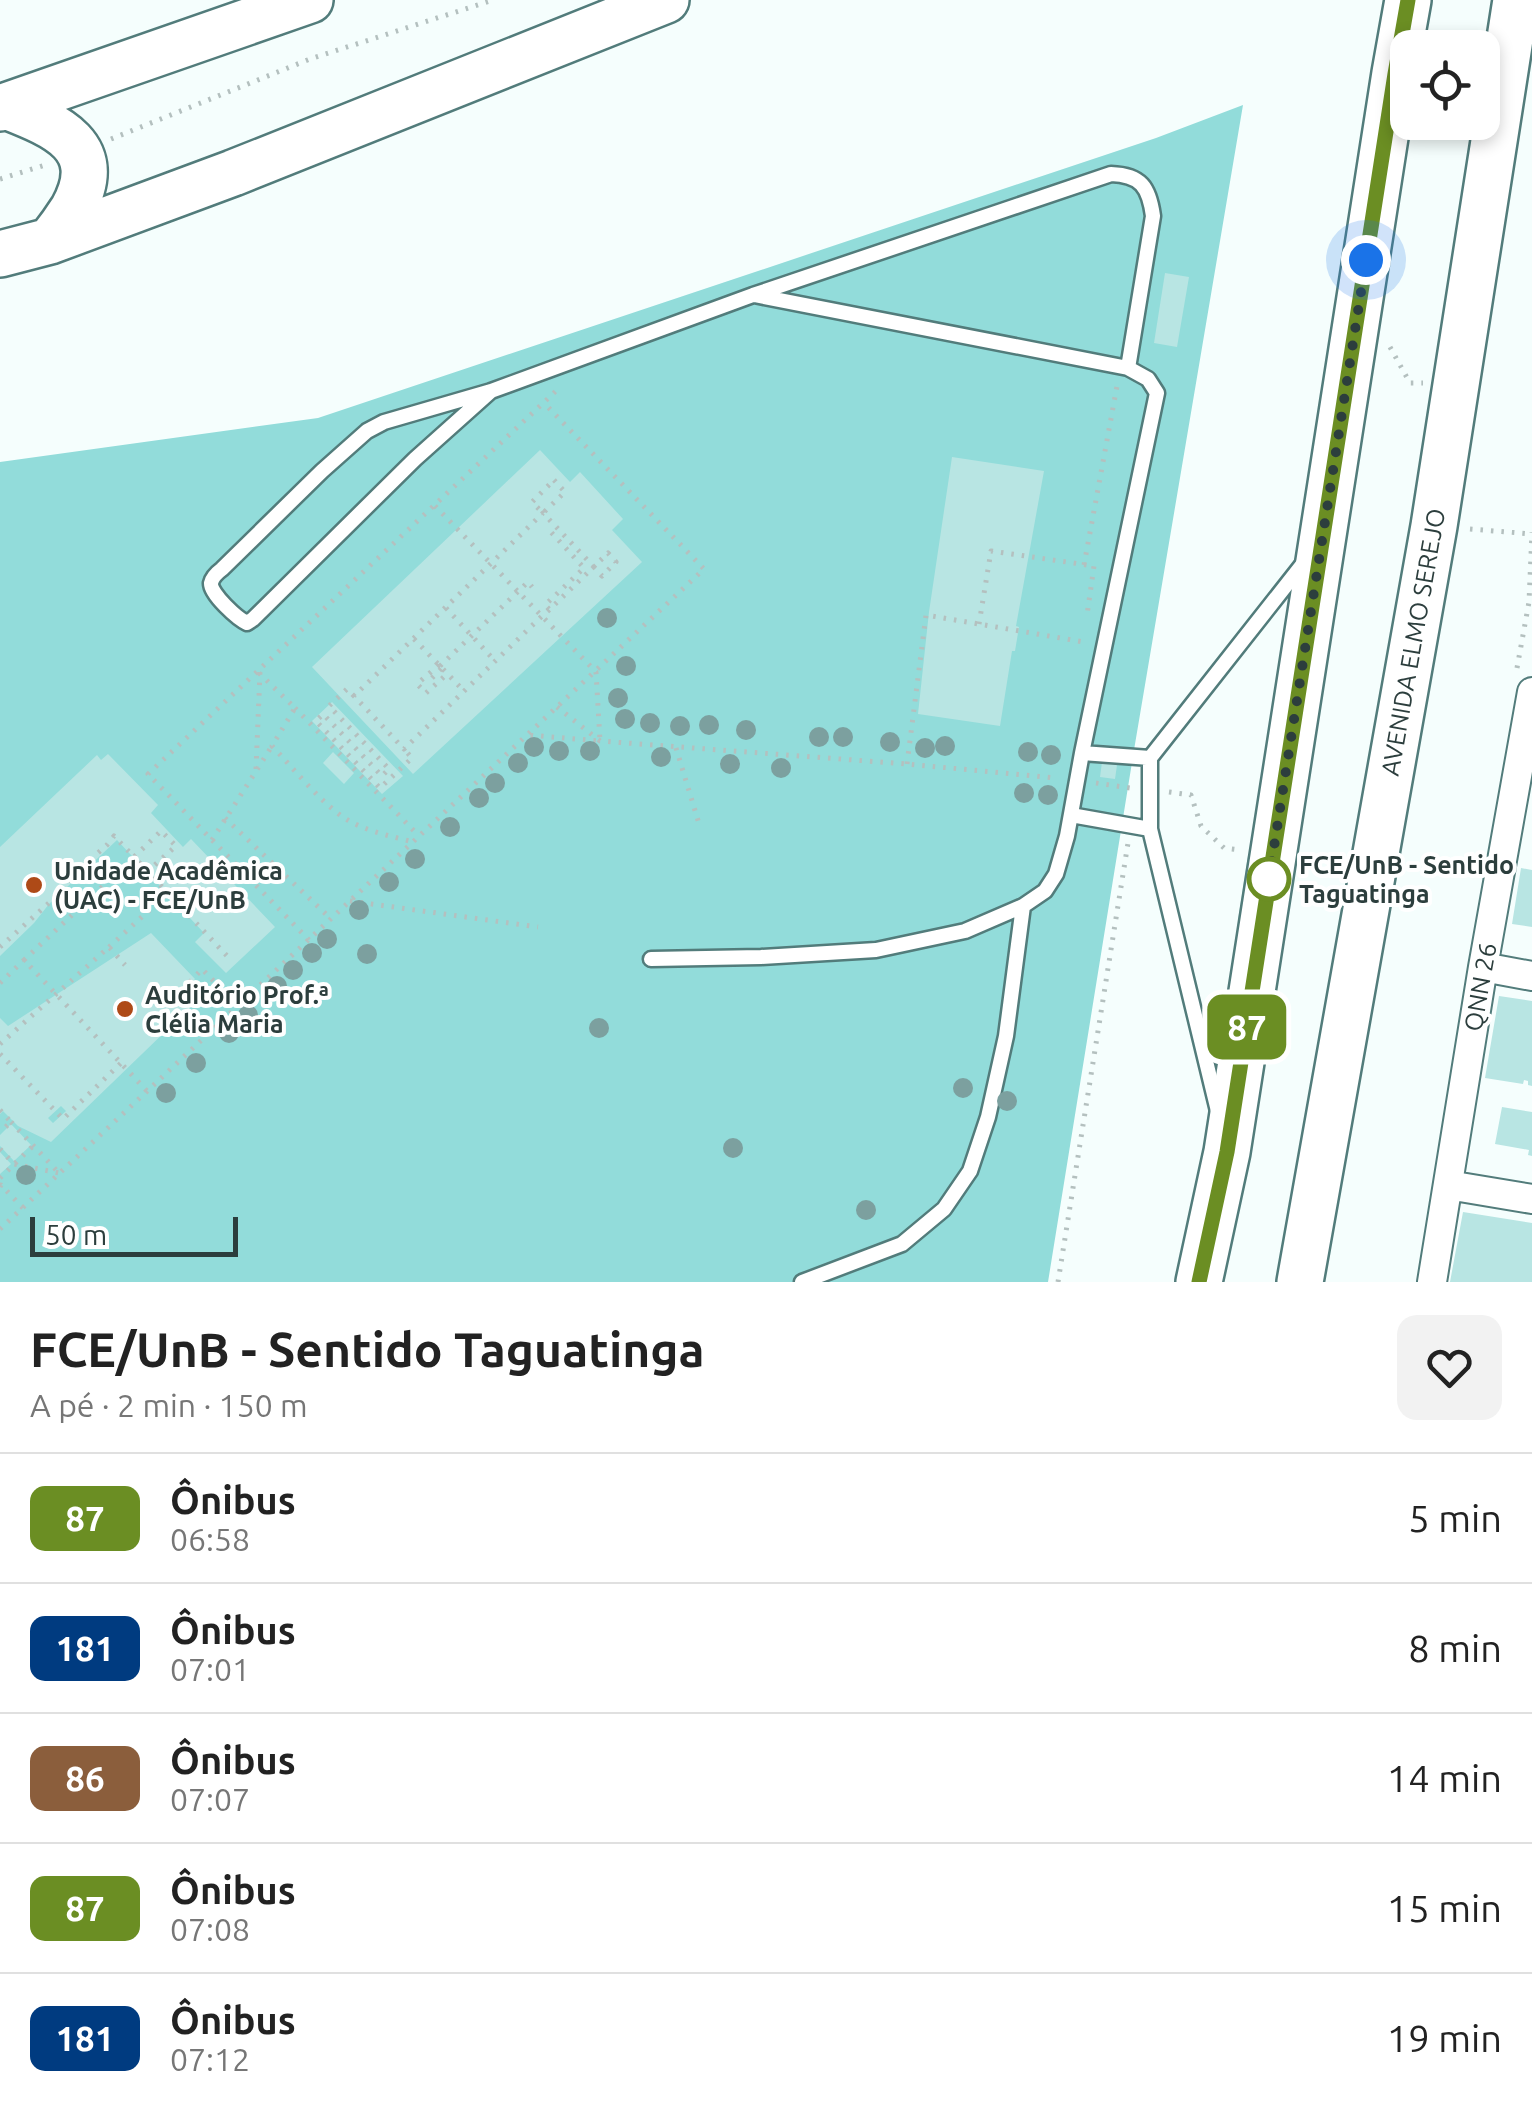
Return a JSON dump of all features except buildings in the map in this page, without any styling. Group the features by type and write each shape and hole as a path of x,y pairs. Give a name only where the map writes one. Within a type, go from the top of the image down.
{"main road":[{"path":"3,107 310,0"},
{"path":"0,254 50,242 287,152 666,0"},
{"path":"1385,0 1390,37"},
{"path":"1403,30 1408,0"},
{"name":"AVENIDA ELMO SEREJO","path":"1300,1282 1461,358 1516,0"},
{"path":"1199,1282 1227,1152 1390,106"},
{"path":"3,107 59,130 77,145 84,162 82,185 73,209 50,242"}],"street":[{"name":"QNN 26","path":"1432,1282 1483,968 1527,753 1532,692"},
{"path":"1483,968 1532,976"},
{"path":"1448,1185 1532,1199"}],"lane":[{"path":"491,391 253,619 247,623 240,621 213,592 212,578 322,471 367,431 396,416 491,391 753,295 1110,174 1131,176 1146,188 1152,216 1123,373"},
{"path":"651,959 876,950 965,932 1023,906 1045,891 1056,874 1072,814 1157,393 1148,380 1123,373 753,295"},
{"path":"1227,1152 1150,829 1150,758 1322,540"},
{"path":"1082,753 1150,758"},
{"path":"1072,814 1150,829"},
{"path":"802,1282 902,1244 944,1210 970,1171 988,1117 1006,1036 1023,906"}],"path":[{"path":"105,142 310,59 493,0"},
{"path":"0,179 49,164"},
{"path":"1390,349 1410,383 1430,383 1461,358"},
{"path":"1084,565 1123,373"},
{"path":"309,940 148,774 556,390"},
{"path":"0,1230 704,569 542,402"},
{"path":"354,696 544,514 565,492 554,480 532,502 544,514 594,564 404,749"},
{"path":"434,505 596,672 600,741"},
{"path":"1461,528 1532,534"},
{"path":"549,610 544,604 584,568 551,530"},
{"path":"980,624 991,551 1094,566 1086,623"},
{"path":"432,678 528,583"},
{"path":"446,608 496,661"},
{"path":"907,764 926,615 1105,646"},
{"path":"414,639 464,691"},
{"path":"442,668 426,694 417,684 442,668"},
{"path":"250,681 260,672"},
{"path":"260,672 420,836"},
{"path":"256,771 260,672"},
{"path":"347,689 354,696 412,758 380,788 316,721 322,714 382,776 390,769 329,706 347,689"},
{"path":"557,707 600,741"},
{"path":"212,842 295,708"},
{"path":"528,735 1077,781"},
{"path":"272,746 346,818 413,842"},
{"path":"676,747 700,827"},
{"path":"1148,790 1191,795 1201,826 1224,848 1254,851"},
{"path":"225,818 331,919"},
{"path":"1058,1282 1131,826"},
{"path":"0,983 161,830 176,846 148,872"},
{"path":"0,946 50,902 114,836 228,956"},
{"path":"0,1044 168,893"},
{"path":"350,901 538,926"},
{"path":"109,947 125,965"},
{"path":"24,960 147,1091"},
{"path":"190,982 202,969 238,1006"},
{"path":"0,1054 63,1119 121,1063"},
{"path":"0,1110 60,1174"},
{"path":"0,1132 11,1122"},
{"path":"0,1178 34,1146"},
{"path":"0,1149 14,1164 60,1174"},
{"path":"0,1187 22,1208"}],"shaded area":[{"path":"1243,105 1048,1282 0,1282 0,462 318,418 1156,138"}],"bus line":[{"name":"87","path":"1199,1282 1227,1152 1408,0"}],"place":[{"name":"FCE/UnB - Sentido Taguatinga","path":"1269,879"},
{"name":"Unidade Acadêmica (UAC) - FCE/UnB","path":"34,885"},
{"name":"Auditório Prof.ª Clélia Maria","path":"125,1009"}],"route":[{"path":"1269,879 1366,260"}]}
